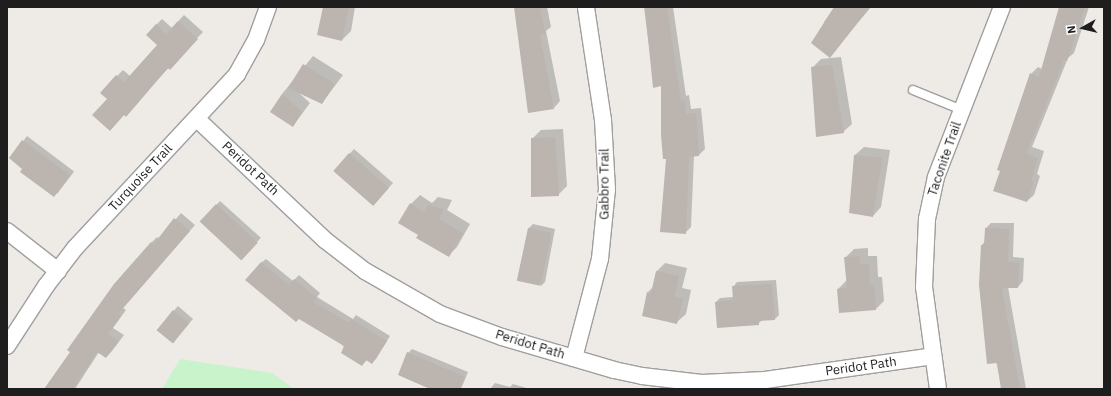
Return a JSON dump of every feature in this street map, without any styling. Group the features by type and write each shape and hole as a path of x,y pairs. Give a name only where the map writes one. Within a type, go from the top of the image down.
{"street":[{"name":"Turquoise Trail","path":"7,346 58,271 109,211 237,74 256,40 268,7"},
{"name":"Gabbro Trail","path":"574,358 600,259 607,190 604,127 586,7"},
{"name":"Taconite Trail","path":"938,389 924,287 924,243 936,177 1002,7"},
{"name":"Peridot Path","path":"197,118 325,240 381,281 456,320 502,337 642,376 680,382 723,383 765,380 933,356"},
{"path":"7,231 58,271"}],"lane":[{"path":"913,90 962,110"}],"green space":[{"path":"180,359 272,373 294,389 162,389"}],"building":[{"path":"323,7 349,7 342,41 317,35"},
{"path":"514,7 540,7 545,34 540,35 554,109 528,113"},
{"path":"645,7 667,7 681,101 684,100 686,114 696,113 699,156 689,157 686,234 660,232 666,159 663,159 661,135 661,86 653,88"},
{"path":"834,7 870,7 830,58 811,43"},
{"path":"1059,7 1085,7 1067,61 1064,60 1026,154 1038,158 1031,181 1034,182 1027,202 993,191 1000,171 997,170 1030,73 1039,77"},
{"path":"178,21 198,39 170,70 168,68 126,117 124,115 110,131 92,115 107,99 100,93 116,75 124,82 157,45 146,35 156,24 166,34"},
{"path":"303,64 335,84 322,104 288,88"},
{"path":"832,65 844,133 816,137 811,67"},
{"path":"282,94 302,112 293,127 270,112"},
{"path":"555,137 559,196 531,197 531,138"},
{"path":"22,140 70,175 54,197 20,172 22,169 9,158"},
{"path":"349,153 389,188 373,206 333,171"},
{"path":"854,155 882,158 873,217 849,213"},
{"path":"410,203 424,212 428,205 444,209 439,219 463,233 449,257 416,238 418,235 398,223"},
{"path":"216,204 258,243 241,260 200,222"},
{"path":"174,218 190,231 118,314 121,316 108,334 119,341 106,358 97,352 73,389 44,389 70,352 67,350 114,284 151,242 153,245"},
{"path":"528,228 551,233 540,286 517,281"},
{"path":"985,228 1009,229 1008,262 1019,263 1018,288 1002,288 1020,389 1001,389 997,363 987,364 979,285 981,245 984,245"},
{"path":"860,256 860,264 869,264 870,285 874,285 876,310 839,313 837,289 847,288 844,257"},
{"path":"261,262 289,285 294,279 317,298 313,302 349,323 351,319 387,341 372,364 366,360 362,366 341,353 344,346 299,319 296,322 245,280"},
{"path":"656,271 679,276 674,297 683,298 677,324 642,316 647,292 651,293"},
{"path":"772,284 775,320 759,321 759,325 717,328 715,302 733,300 732,286"},
{"path":"173,310 189,323 173,343 157,330"},
{"path":"407,352 465,377 459,389 430,389 398,375"}]}
